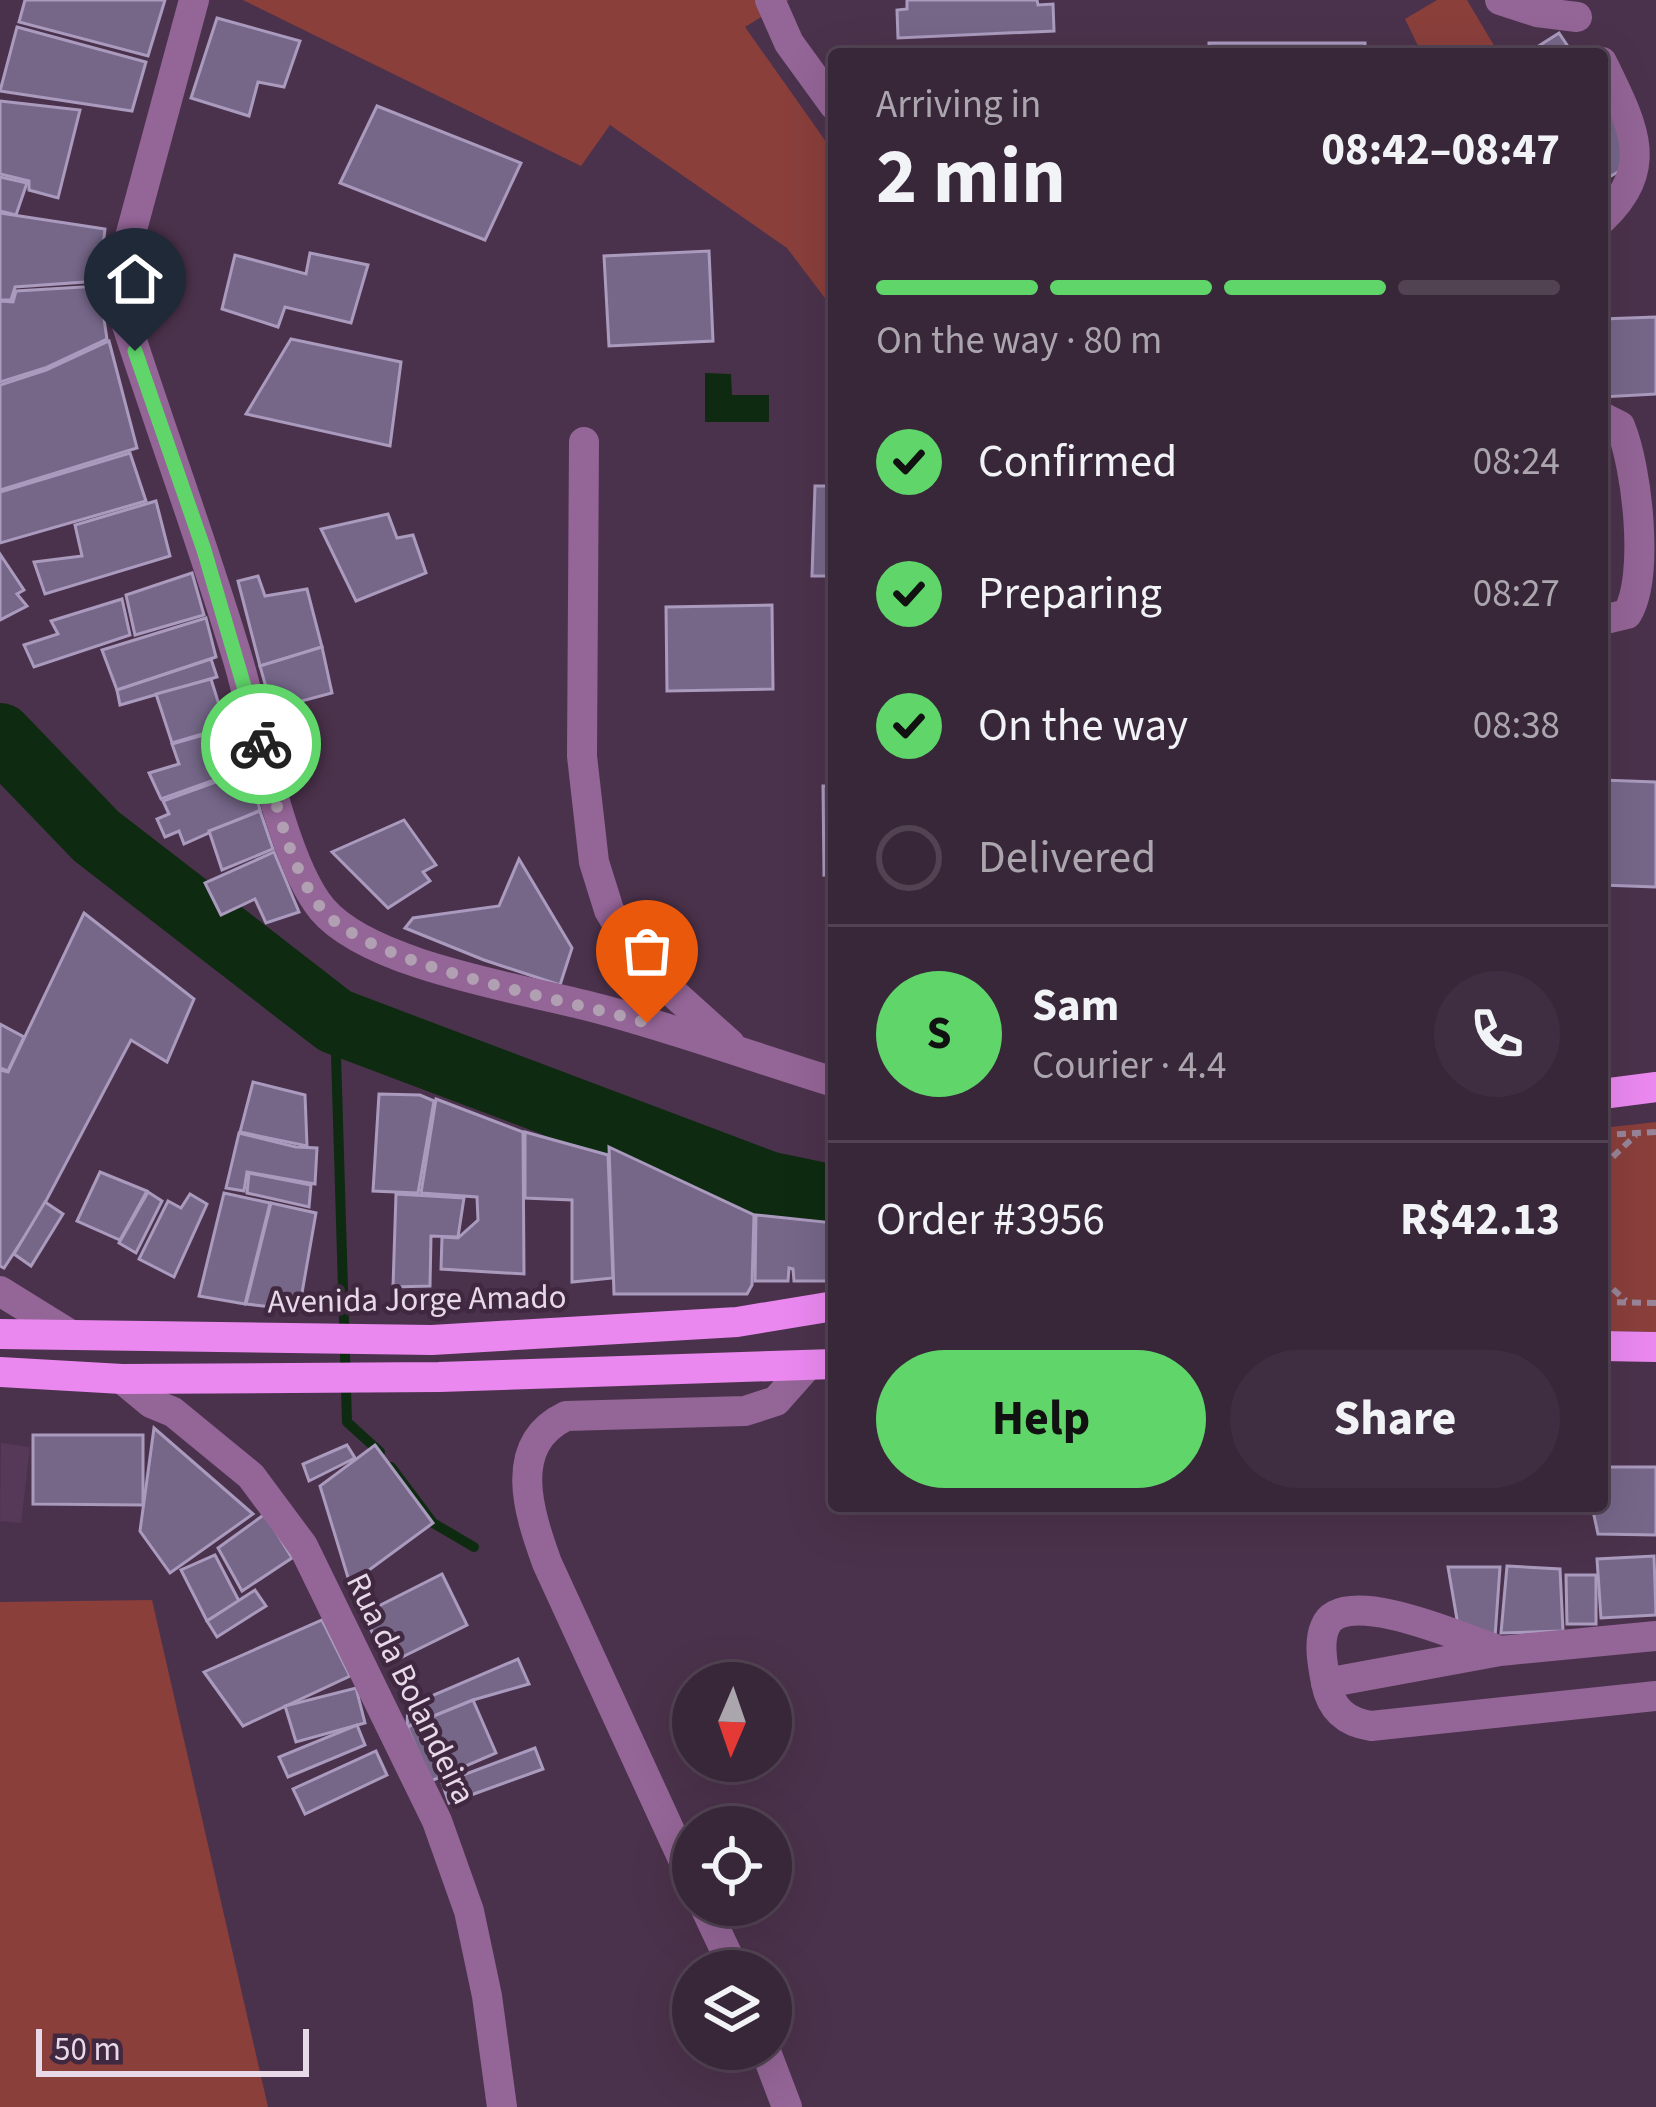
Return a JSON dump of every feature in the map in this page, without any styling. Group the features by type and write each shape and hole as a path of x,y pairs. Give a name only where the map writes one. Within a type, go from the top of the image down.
{"main road":[{"path":"1608,1093 1656,1087"},
{"name":"Avenida Jorge Amado","path":"0,1334 432,1340 737,1322 828,1307"},
{"path":"1608,1346 1656,1347"},
{"path":"0,1372 122,1379 439,1377 821,1365"}],"street":[{"path":"194,0 127,248 121,284 124,316 204,550 298,863 322,909 367,941 431,967 601,1009 828,1080"},
{"path":"770,0 789,43 828,98"},
{"path":"1500,0 1537,12 1571,9 1594,48"},
{"path":"1608,74 1636,131 1646,167 1638,190 1608,214"},
{"path":"1608,420 1620,427 1636,479 1638,588 1627,614 1608,619"},
{"path":"584,442 581,756 594,862 609,910 641,964 739,1052"},
{"path":"0,1291 71,1335"},
{"path":"672,1835 547,1563 531,1517 527,1485 532,1448 546,1426 566,1416 709,1415 760,1406 776,1401 821,1365"},
{"name":"Rua da Bolandeira","path":"122,1379 151,1403 173,1412 251,1476 303,1546 437,1821 470,1911 502,2107"},
{"path":"1500,1651 1389,1613 1347,1609 1333,1615 1322,1642 1332,1704 1354,1723 1371,1726 1656,1696"},
{"path":"1326,1683 1500,1651 1656,1636"},
{"path":"773,2070 788,2107"}],"path":[{"path":"1608,1135 1656,1132"},
{"path":"1608,1161 1639,1133"},
{"path":"1608,1285 1628,1302"},
{"path":"1608,1302 1656,1303"}],"shaded area":[{"path":"243,0 789,0 745,27 828,145 828,302 787,248 610,125 581,166"},
{"path":"1437,0 1467,0 1495,48 1419,48 1405,19"},
{"path":"705,373 731,374 732,395 769,395 769,422 705,422"},
{"path":"1656,1122 1656,1332 1608,1331 1608,1127"},
{"path":"1,1443 30,1447 21,1523 0,1521"},
{"path":"152,1600 268,2107 0,2107 0,1602"}],"building":[{"path":"25,0 165,0 148,56 19,22"},
{"path":"907,0 1037,0 1038,5 1053,4 1054,31 898,38 897,10 907,9"},
{"path":"217,18 300,41 284,87 258,82 249,116 191,98"},
{"path":"17,27 146,62 132,111 0,91"},
{"path":"1559,33 1569,48 1535,48"},
{"path":"1209,43 1365,43 1365,48 1209,48"},
{"path":"0,101 80,110 58,198 29,190 29,181 0,174"},
{"path":"377,106 521,163 485,240 340,183"},
{"path":"1608,107 1641,159 1608,178"},
{"path":"0,177 27,183 16,215 0,211"},
{"path":"0,213 105,229 99,281 15,287 11,300 0,300"},
{"path":"709,251 713,341 609,346 604,256"},
{"path":"310,253 368,265 351,323 285,307 278,327 222,309 235,255 306,274"},
{"path":"99,286 107,339 45,368 0,382 0,301 13,302 16,291"},
{"path":"1656,317 1656,394 1608,397 1608,319"},
{"path":"291,339 401,362 390,446 246,414"},
{"path":"109,341 137,448 0,490 0,385"},
{"path":"130,453 146,501 0,543 0,492"},
{"path":"815,486 828,486 828,576 812,576"},
{"path":"156,501 170,556 45,594 34,562 82,556 75,525"},
{"path":"388,514 397,538 413,535 426,573 356,601 321,529"},
{"path":"0,554 24,590 17,594 27,606 0,620"},
{"path":"192,573 204,615 135,635 126,595"},
{"path":"258,576 265,596 307,589 322,647 260,666 238,581"},
{"path":"122,599 130,635 34,667 24,645 58,634 51,621"},
{"path":"772,605 773,689 667,691 666,607"},
{"path":"206,618 216,657 117,690 102,650"},
{"path":"322,647 332,693 272,709 260,666"},
{"path":"211,659 217,677 120,705 117,690"},
{"path":"211,679 226,727 172,743 156,694"},
{"path":"238,725 248,768 161,799 149,773 179,764 172,744"},
{"path":"249,770 260,810 184,844 179,831 165,837 157,819 169,814 163,801"},
{"path":"1608,780 1656,782 1656,887 1608,885"},
{"path":"823,786 828,786 828,875 824,875"},
{"path":"260,811 273,849 222,870 209,831"},
{"path":"404,820 436,865 423,872 430,881 388,908 332,852"},
{"path":"274,852 299,912 266,923 255,899 221,915 205,883"},
{"path":"519,859 572,948 560,985 405,928 413,918 499,906"},
{"path":"84,913 194,999 167,1062 131,1040 38,1216 4,1268 0,1266 0,1070 8,1072"},
{"path":"0,1024 24,1037 8,1071 0,1068"},
{"path":"253,1082 305,1095 307,1146 240,1132"},
{"path":"379,1094 420,1095 434,1101 418,1193 373,1191"},
{"path":"436,1099 523,1132 524,1274 441,1269 442,1237 458,1238 478,1220 477,1197 421,1193"},
{"path":"525,1132 608,1155 613,1278 572,1282 572,1200 525,1198"},
{"path":"239,1133 317,1148 315,1184 247,1172 244,1191 226,1188"},
{"path":"609,1147 754,1215 752,1285 747,1294 614,1294"},
{"path":"100,1172 147,1191 120,1240 77,1221"},
{"path":"249,1173 311,1185 309,1207 247,1193"},
{"path":"148,1192 162,1201 136,1253 119,1243"},
{"path":"224,1193 270,1203 245,1304 199,1296"},
{"path":"190,1194 207,1204 174,1277 139,1259 168,1201 181,1208"},
{"path":"396,1194 464,1198 458,1237 431,1236 430,1286 393,1287"},
{"path":"45,1202 63,1214 31,1266 14,1254"},
{"path":"271,1203 316,1213 299,1310 246,1304"},
{"path":"756,1215 828,1222 828,1281 794,1281 789,1268 788,1281 755,1281"},
{"path":"154,1428 253,1514 170,1573 140,1531"},
{"path":"33,1435 143,1435 143,1505 33,1504"},
{"path":"347,1445 355,1458 309,1481 303,1464"},
{"path":"375,1445 433,1523 350,1584 320,1486"},
{"path":"1608,1467 1656,1467 1656,1535 1598,1534 1593,1512 1608,1512"},
{"path":"265,1514 292,1558 242,1591 218,1548"},
{"path":"215,1555 239,1601 207,1621 181,1570"},
{"path":"1654,1556 1656,1615 1601,1618 1597,1559"},
{"path":"1507,1566 1560,1569 1563,1631 1501,1633"},
{"path":"1448,1567 1500,1567 1495,1637 1460,1637"},
{"path":"442,1574 467,1625 388,1664 363,1614"},
{"path":"1566,1575 1596,1575 1596,1624 1567,1624"},
{"path":"255,1590 266,1606 217,1637 207,1621"},
{"path":"322,1620 350,1676 243,1726 204,1672"},
{"path":"518,1659 529,1684 407,1727 408,1706"},
{"path":"356,1688 365,1723 296,1742 285,1706"},
{"path":"473,1700 496,1753 431,1781 407,1727"},
{"path":"357,1725 365,1745 288,1777 279,1757"},
{"path":"535,1748 543,1769 449,1803 442,1783"},
{"path":"376,1751 387,1775 305,1814 293,1789"}],"waterway":[{"path":"0,736 96,836 335,1021 767,1184 828,1197"},
{"path":"335,1021 347,1422 380,1452"},
{"path":"391,1467 433,1523 474,1547"}],"way so far":[{"path":"261,744 298,863 322,909 367,941 431,967 647,1023"}],"route":[{"path":"135,351 204,550 261,744"}]}
